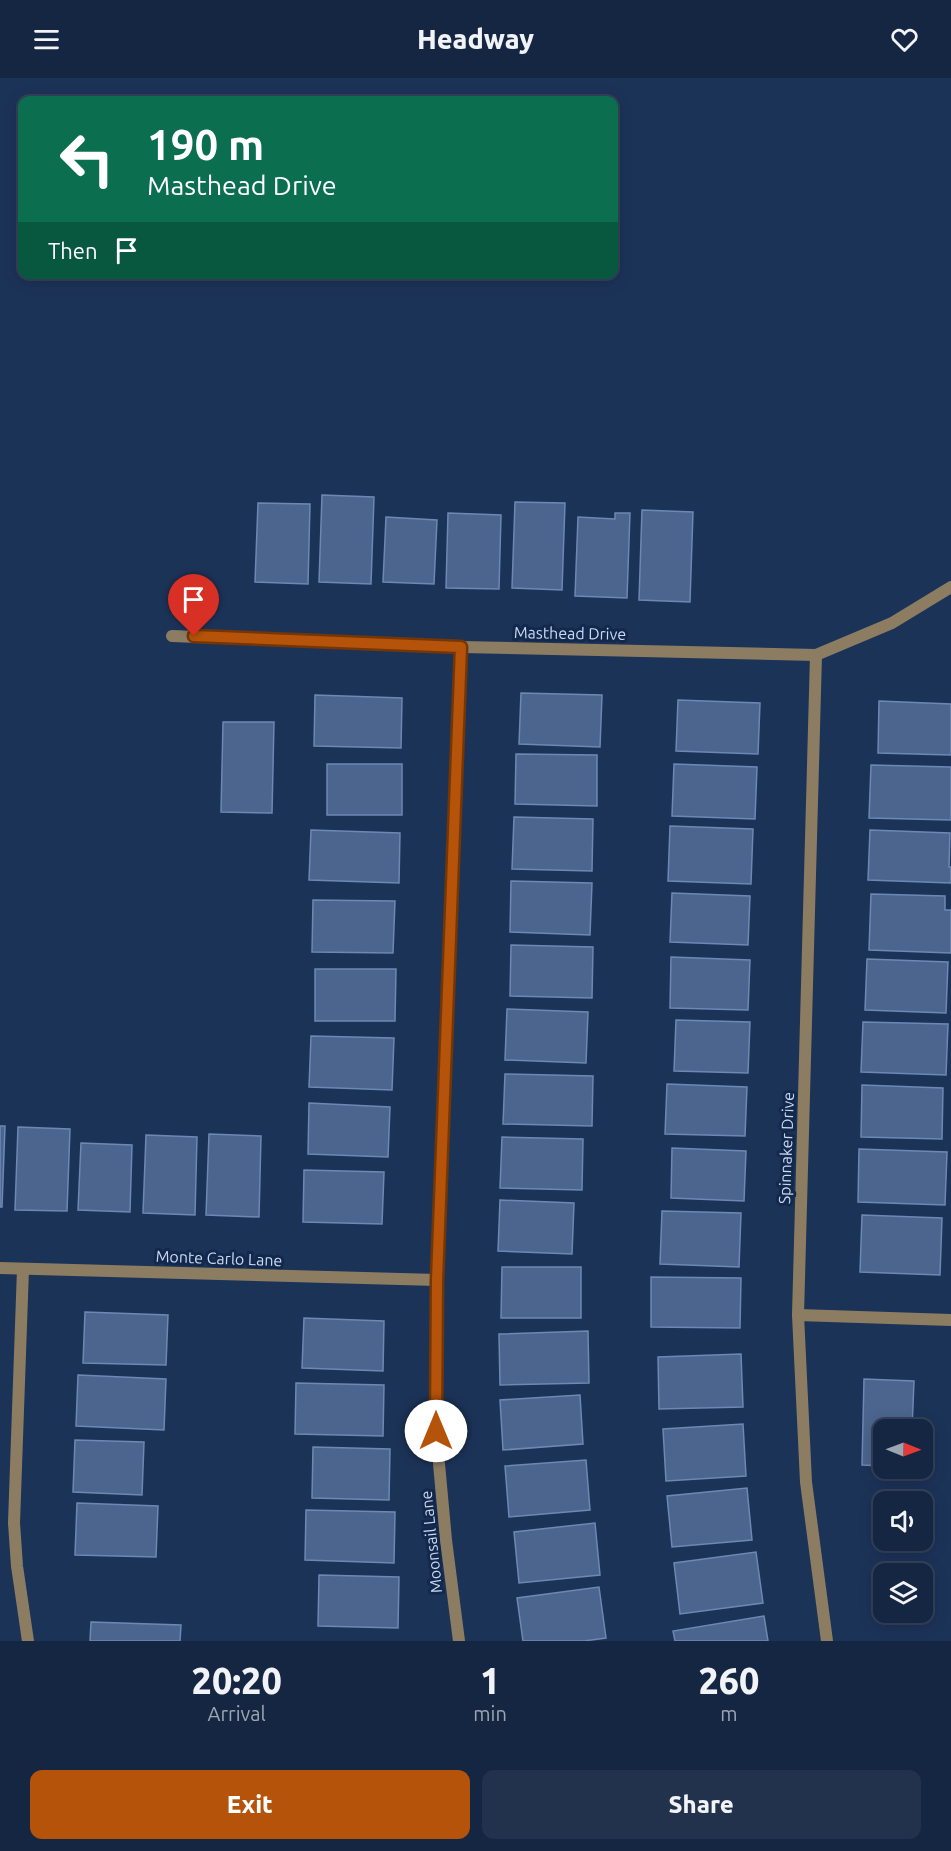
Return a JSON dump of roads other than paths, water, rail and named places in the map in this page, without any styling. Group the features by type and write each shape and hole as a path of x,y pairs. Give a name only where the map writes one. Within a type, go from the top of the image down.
{"street":[{"name":"Masthead Drive","path":"172,636 461,647 816,655 892,623 951,587"},
{"name":"Moonsail Lane","path":"459,1641 446,1540 436,1431 437,1280 461,647"},
{"name":"Spinnaker Drive","path":"816,655 798,1315 806,1482 827,1641"},
{"name":"Monte Carlo Lane","path":"0,1268 437,1280"},
{"path":"23,1269 14,1523 17,1566 28,1641"},
{"path":"798,1315 951,1320"}]}
